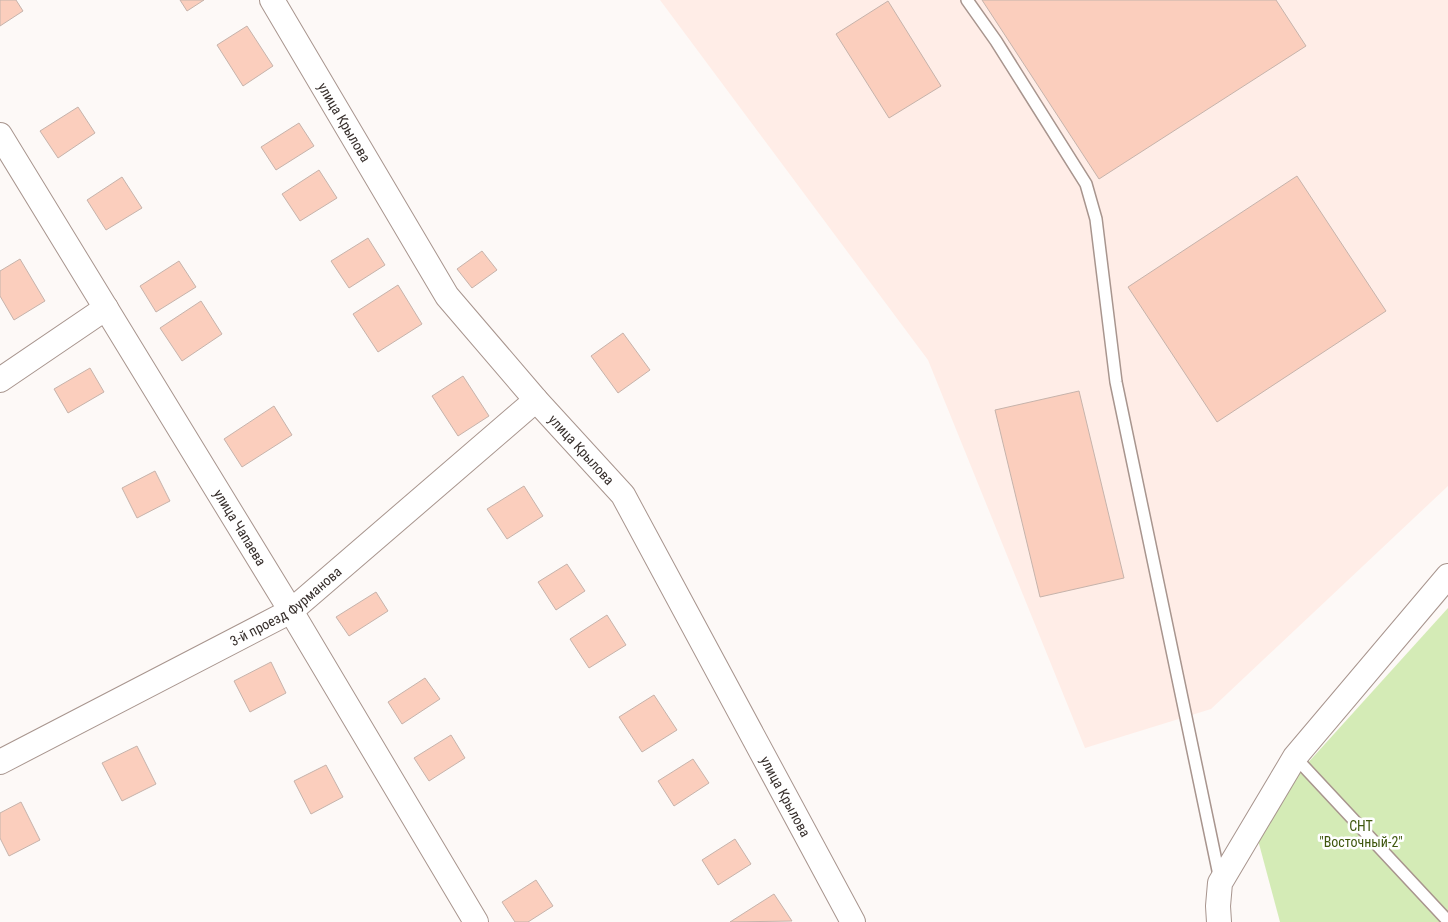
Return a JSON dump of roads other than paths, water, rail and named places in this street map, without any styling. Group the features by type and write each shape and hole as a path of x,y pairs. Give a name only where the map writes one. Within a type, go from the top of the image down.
{"street":[{"name":"улица Крылова","path":"272,0 447,296 536,400 623,495 854,922"},
{"name":"улица Чапаева","path":"0,135 291,612 476,922"},
{"path":"0,380 106,308"},
{"name":"3-й проезд Фурманова","path":"0,762 291,612 536,400"},
{"path":"1219,922 1220,883 1295,757 1446,581"}],"lane":[{"path":"968,0 1086,184 1096,219 1116,382 1220,883"},
{"path":"1295,757 1448,921"}],"park label":[{"name":"СНТ \"Восточный-2\"","path":"1361,834"}]}
